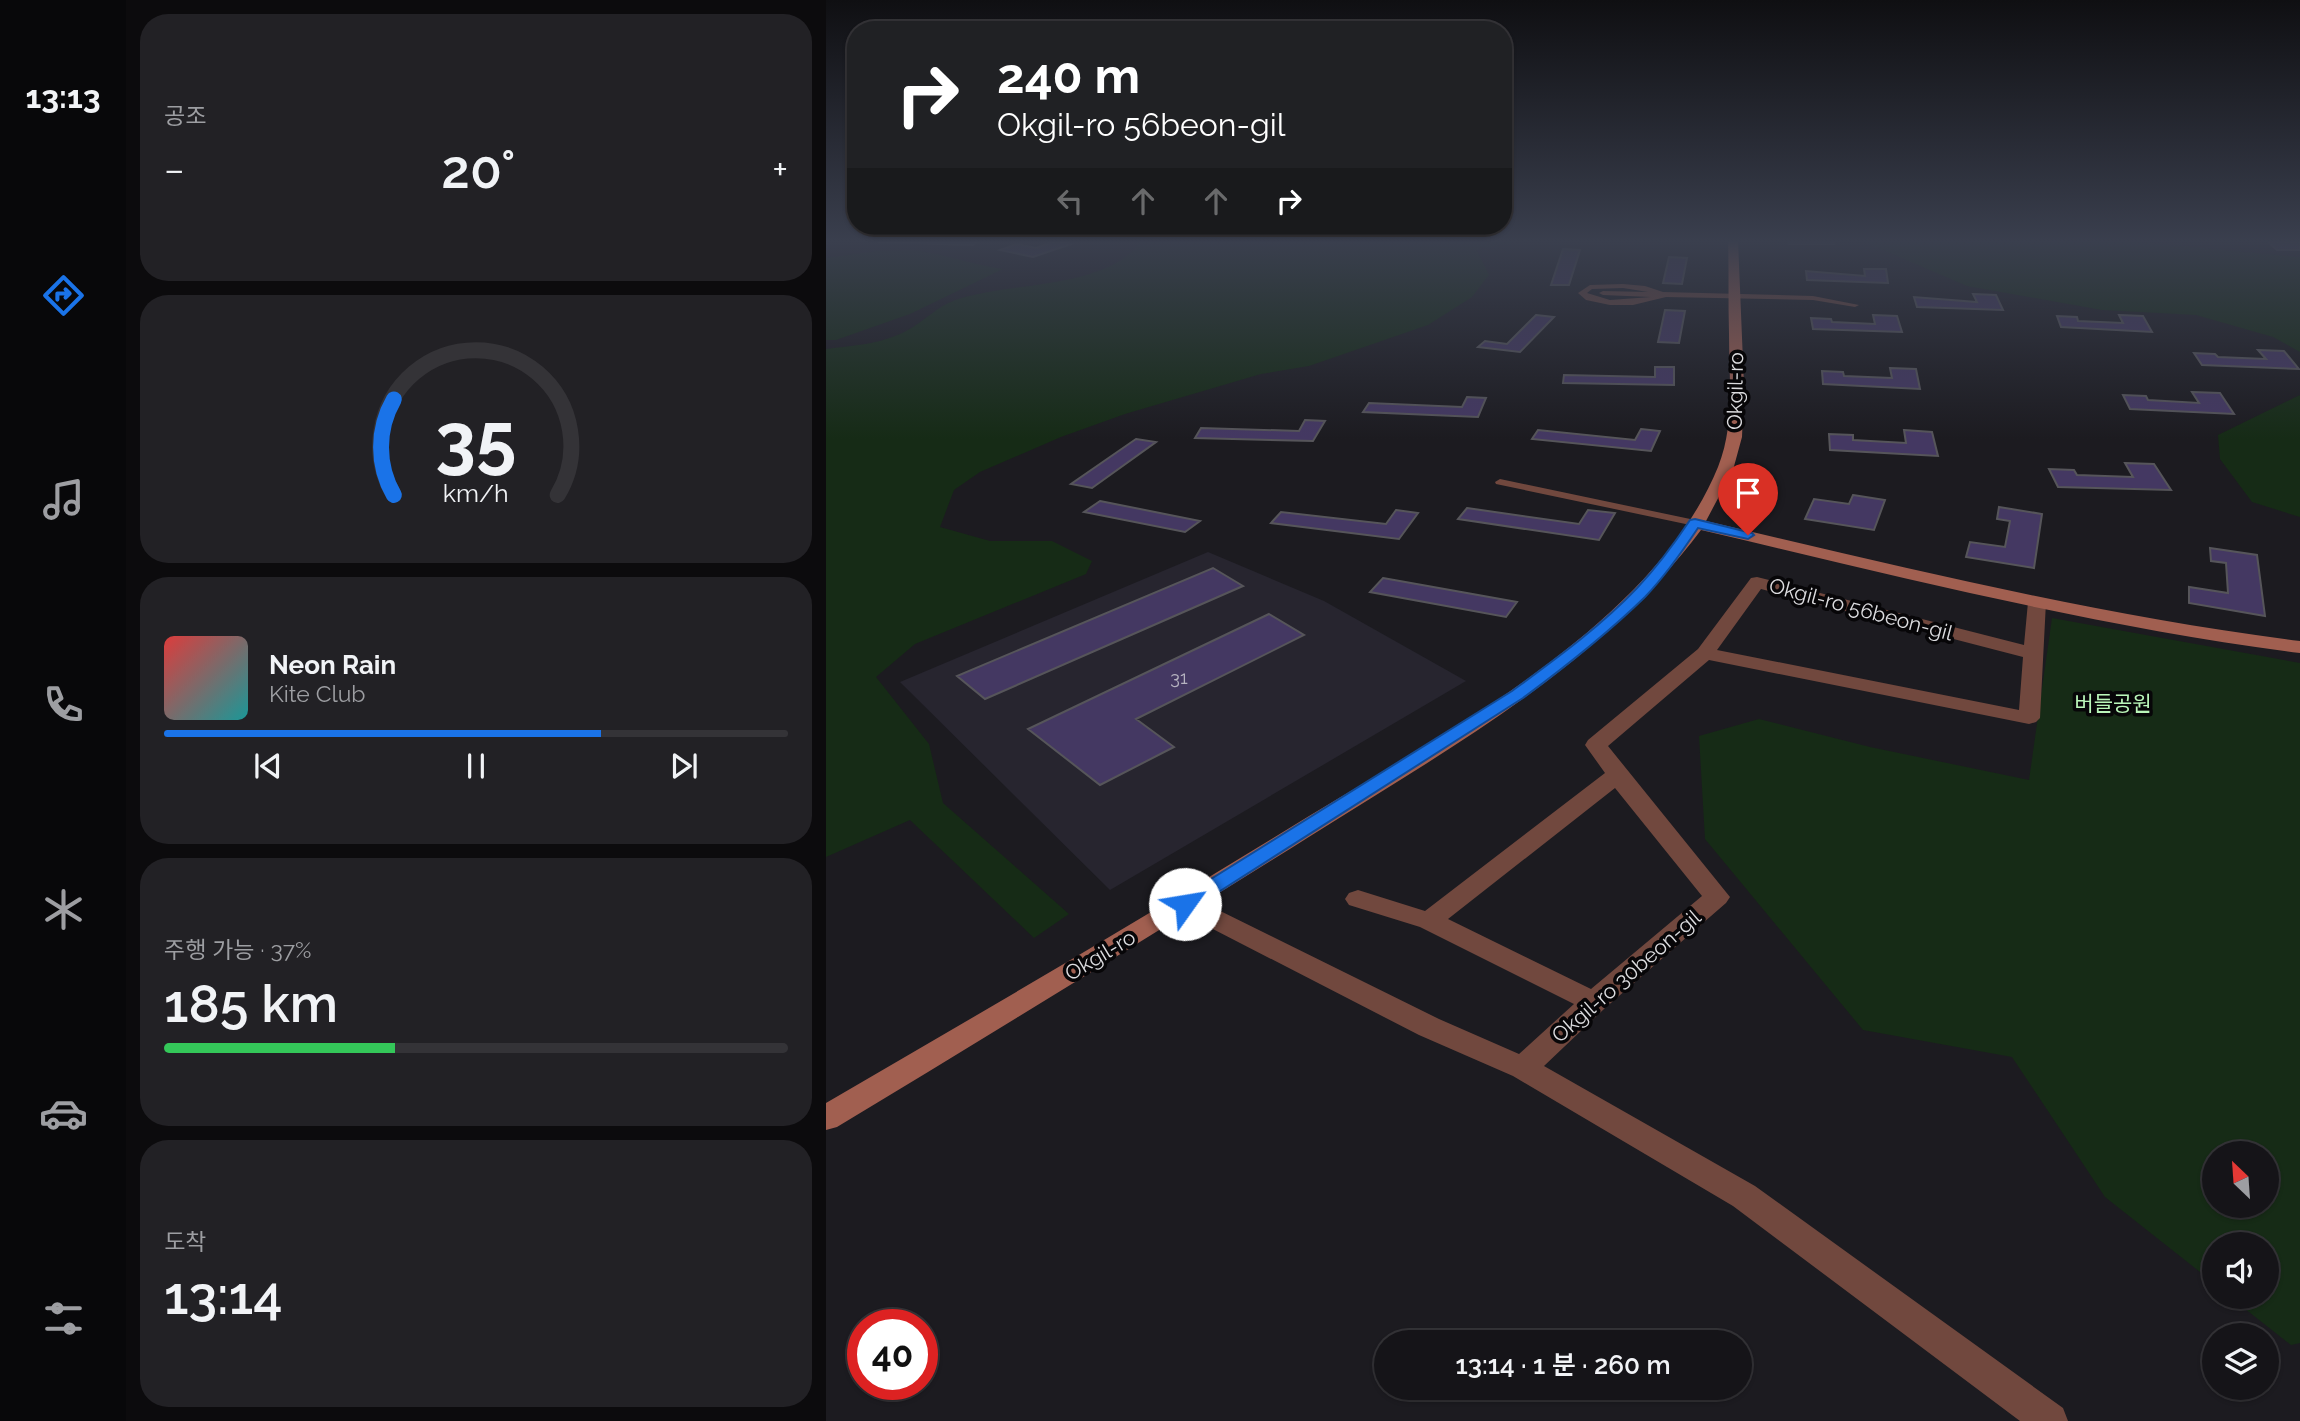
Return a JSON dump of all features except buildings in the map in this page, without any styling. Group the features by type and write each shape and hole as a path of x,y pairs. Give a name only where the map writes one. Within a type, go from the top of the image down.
{"street":[{"name":"Okgil-ro","path":"826,1118 1185,904 1517,695 1561,662 1640,593 1669,560 1695,523 1718,487 1733,448 1737,403 1734,306"},
{"name":"Okgil-ro 56beon-gil","path":"1695,523 2119,620 2300,647"},
{"name":"Okgil-ro 56beon-gil","path":"1705,653 1757,582 2035,654"},
{"path":"1429,921 1617,775 1596,746 1705,653 2029,718 2037,602"},
{"name":"Okgil-ro 30beon-gil","path":"1523,1068 1594,1002 1717,897 1617,775"},
{"path":"1358,899 1429,921 1594,1002"},
{"path":"1185,904 1430,1027 1523,1068 1744,1196 2050,1421"}],"lane":[{"path":"1500,482 1695,523"}],"shaded area":[{"path":"1208,552 1324,601 1466,681 1110,890 900,682"}],"green space":[{"path":"826,306 926,306 836,340 826,340"},
{"path":"942,306 1457,306 1428,325 1309,366 1261,374 1125,414 1061,437 980,472 954,490 940,527 990,541 1052,541 1092,561 1086,574 915,644 876,677 929,744 943,803 1069,914 1034,938 910,820 826,857 826,349 871,343 892,337 913,327"},
{"path":"2081,306 2300,306 2300,352 2273,337 2196,315 2102,310"},
{"path":"2300,395 2300,517 2252,502 2220,459 2218,435"},
{"name":"버들공원","path":"2052,618 2300,663 2300,1343 2291,1345 2279,1336 2279,1323 2263,1323 2245,1309 2279,1309 2279,1232 2202,1232 2202,1274 2105,1197 2012,1057 1863,1030 1705,839 1699,736 1759,719 1870,747 2029,780"}],"route":[{"path":"1185,904 1517,695 1605,626 1640,593 1669,560 1695,523 1748,535"}]}
